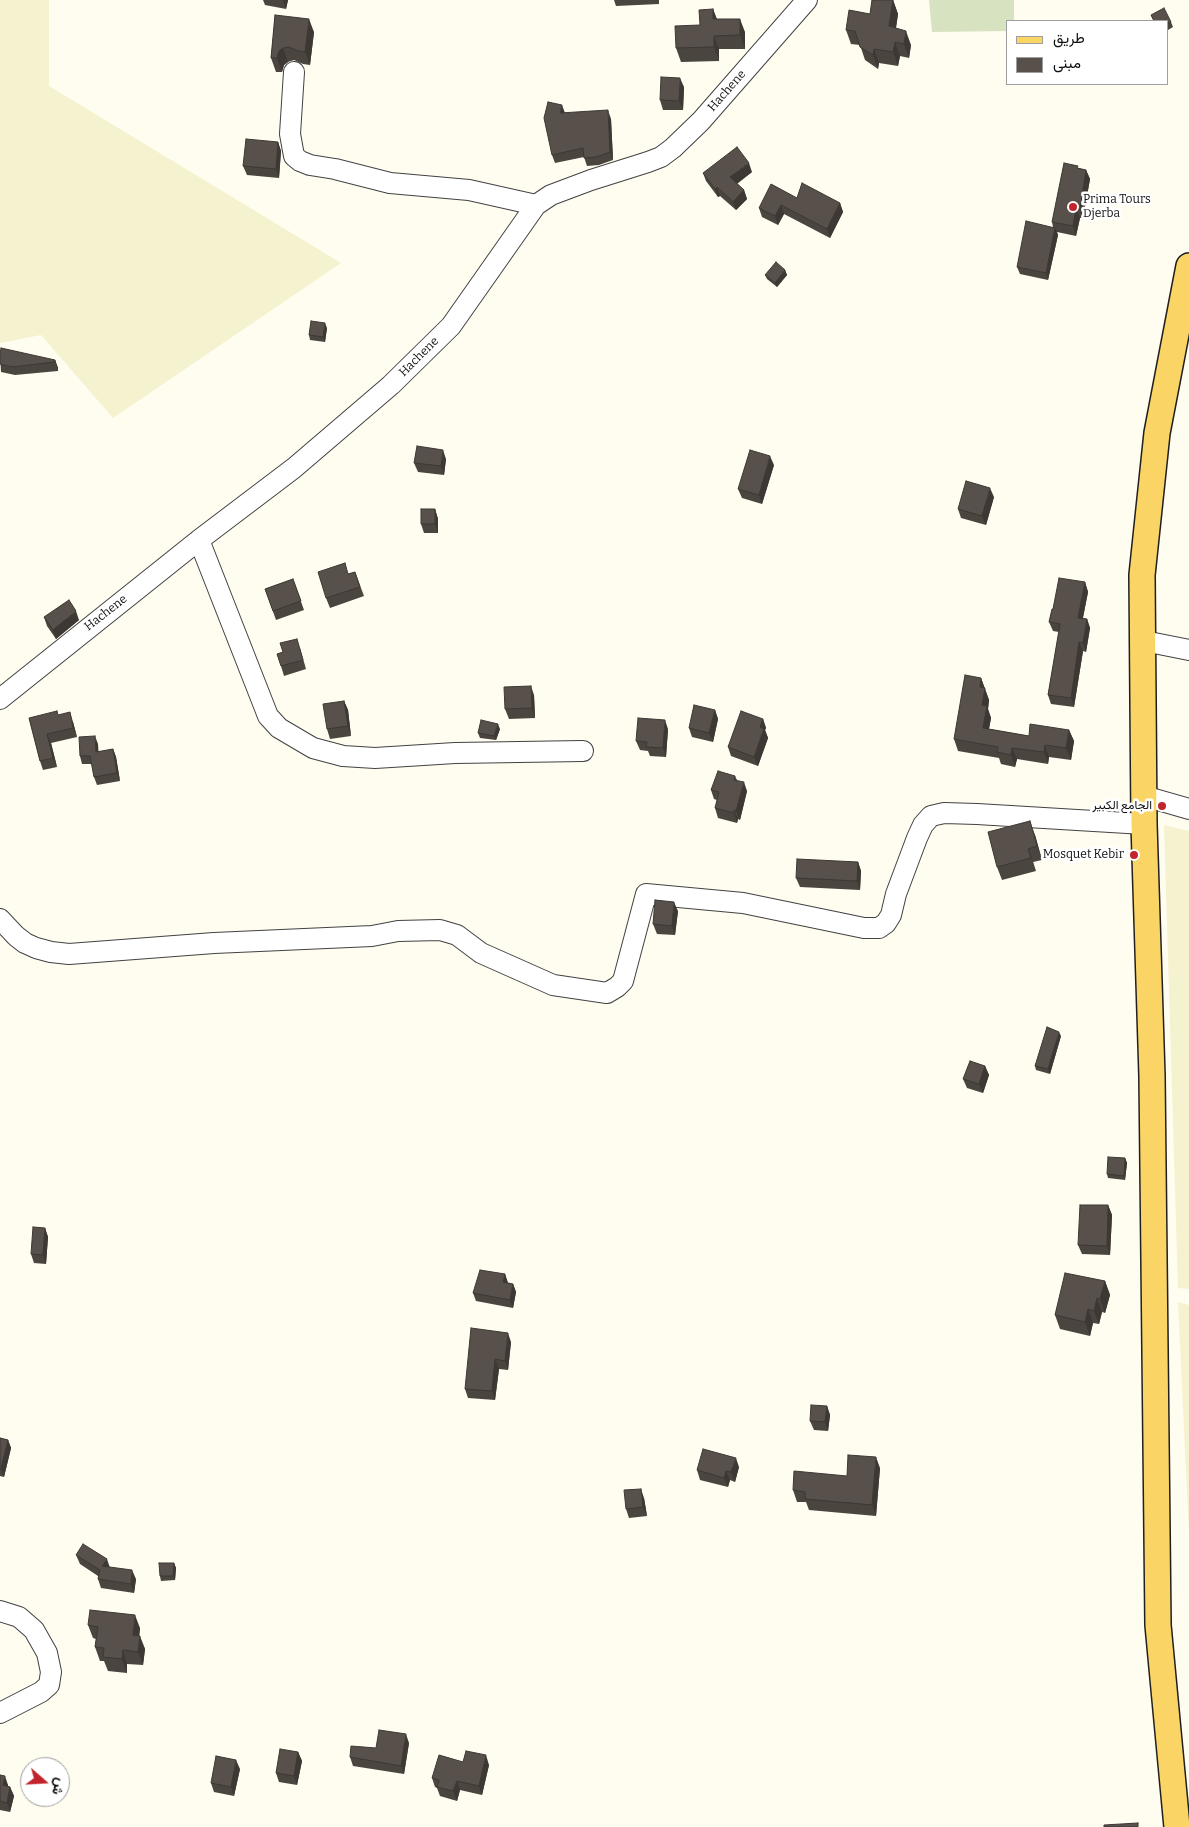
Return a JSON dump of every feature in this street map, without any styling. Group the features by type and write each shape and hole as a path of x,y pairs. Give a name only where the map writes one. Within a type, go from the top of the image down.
{"main road":[{"path":"1177,1827 1158,1625 1152,1076 1144,824 1142,575 1157,432 1189,266"}],"street":[{"name":"Hachene","path":"0,699 199,540 294,468 391,385 451,326 536,205 551,195 648,162 673,148 701,121 807,0"},
{"path":"294,72 290,134 294,156 300,161 310,165 335,169 390,183 470,190 536,205"},
{"path":"199,540 268,716 279,728 313,748 343,756 375,758 455,753 583,751"},
{"path":"1144,641 1189,650"},
{"path":"1144,796 1189,809"},
{"path":"0,919 25,943 51,952 69,954 214,943 372,936 398,932 440,930 457,935 481,953 552,985 607,993 623,981 646,894 743,903 864,928 879,928 886,923 891,915 896,894 917,838 923,825 931,816 944,812 1144,824"},
{"path":"0,1611 19,1617 34,1630 47,1653 51,1672 49,1686 0,1713"}],"shaded area":[{"path":"0,0 49,0 49,86 341,263 113,418 41,335 0,343"},
{"path":"1164,825 1189,831 1189,1289 1178,1288"},
{"path":"1178,1302 1189,1305 1189,1534"}],"green space":[{"path":"929,0 1014,0 1014,20 1006,20 1006,31 932,32"}],"building":[{"path":"872,0 893,0 889,26 906,31 904,44 895,42 893,52 874,49 873,55 860,47 855,31 846,30 849,10 870,14"},
{"path":"1164,8 1171,22 1169,23 1169,20 1154,20 1151,15"},
{"path":"713,9 713,19 740,19 740,35 714,36 714,47 676,48 675,26 700,25 699,10"},
{"path":"275,15 309,19 305,52 289,47 283,48 279,51 277,58 271,58"},
{"path":"661,77 680,78 679,101 660,100"},
{"path":"548,102 562,105 560,113 608,110 610,152 596,157 584,158 583,148 552,155 544,118"},
{"path":"246,139 278,142 276,169 243,166"},
{"path":"737,147 749,163 730,177 744,190 733,202 717,187 715,189 703,173"},
{"name":"Prima Tours Djerba","path":"1064,163 1086,170 1080,209 1076,208 1073,226 1052,222"},
{"path":"802,183 840,203 827,229 781,205 775,216 759,208 771,184 797,198"},
{"path":"1026,221 1055,228 1046,273 1017,267"},
{"path":"776,262 785,270 775,283 765,275"},
{"path":"311,321 325,323 323,337 309,335"},
{"path":"1,348 55,360 55,362 12,367 0,364"},
{"path":"417,446 443,450 441,466 414,463"},
{"path":"750,450 770,456 759,495 738,489"},
{"path":"966,481 990,488 982,516 958,509"},
{"path":"421,509 435,509 435,524 421,524"},
{"path":"345,563 348,574 355,572 360,587 326,598 318,572"},
{"path":"1059,578 1085,582 1078,618 1087,619 1083,643 1079,642 1071,698 1048,695 1060,624 1049,622"},
{"path":"293,579 301,601 273,611 265,589"},
{"path":"69,600 76,611 53,630 44,617"},
{"path":"297,639 303,660 281,666 277,654 283,652 280,643"},
{"path":"965,675 981,678 980,687 985,688 982,705 987,706 983,728 1029,736 1030,724 1069,730 1066,748 1045,745 1044,752 1012,748 1011,755 997,752 998,747 954,739"},
{"path":"531,686 532,708 505,709 504,687"},
{"path":"344,701 348,726 327,729 323,704"},
{"path":"694,705 715,710 709,733 689,728"},
{"path":"57,711 58,715 70,712 73,728 47,734 53,758 40,761 29,718"},
{"path":"741,711 763,719 760,727 764,729 754,757 728,747"},
{"path":"638,718 665,720 663,748 646,747 647,742 636,741"},
{"path":"481,720 498,724 494,736 478,733"},
{"path":"95,736 96,752 113,749 117,773 94,777 90,756 80,756 79,737"},
{"path":"718,771 735,776 734,780 744,782 734,813 715,808 719,792 711,790"},
{"path":"1030,821 1037,846 1028,849 1031,858 997,867 988,832"},
{"path":"797,859 858,862 857,881 796,878"},
{"path":"655,900 674,902 672,926 653,924"},
{"path":"1047,1027 1059,1032 1048,1069 1035,1066"},
{"path":"970,1061 985,1066 979,1084 963,1079"},
{"path":"1108,1157 1125,1158 1124,1176 1107,1174"},
{"path":"1080,1205 1108,1205 1107,1246 1078,1245"},
{"path":"33,1227 45,1228 43,1255 31,1254"},
{"path":"480,1270 505,1274 503,1282 513,1284 510,1300 473,1293"},
{"path":"1065,1273 1105,1281 1100,1299 1097,1298 1094,1311 1088,1309 1085,1322 1055,1315"},
{"path":"471,1328 508,1333 505,1361 495,1359 492,1391 465,1389"},
{"path":"811,1405 827,1406 825,1422 810,1421"},
{"path":"0,1438 8,1440 1,1469 0,1469"},
{"path":"703,1449 736,1458 731,1472 726,1471 724,1478 697,1470"},
{"path":"848,1455 876,1457 872,1505 805,1499 805,1492 793,1490 794,1471 847,1476"},
{"path":"641,1489 643,1507 626,1509 624,1490"},
{"path":"83,1544 107,1559 102,1566 132,1570 131,1584 98,1579 100,1570 76,1555"},
{"path":"159,1563 174,1563 173,1576 160,1576"},
{"path":"90,1610 135,1615 133,1635 140,1636 138,1652 123,1650 122,1659 103,1657 104,1648 95,1647 98,1627 88,1625"},
{"path":"379,1730 406,1734 401,1766 350,1757 351,1746 376,1748"},
{"path":"280,1749 298,1752 294,1776 276,1773"},
{"path":"466,1751 486,1755 479,1786 457,1781 453,1791 437,1787 439,1780 432,1778 439,1755 463,1762"},
{"path":"216,1756 236,1760 231,1787 211,1783"},
{"path":"0,1775 5,1776 3,1785 10,1787 7,1803 0,1801"},
{"path":"1138,1823 1138,1827 1104,1827 1104,1825"}],"place":[{"name":"Prima Tours Djerba","path":"1073,207"},
{"name":"الجامع الكبير","path":"1162,806"},
{"name":"Mosquet Kebir","path":"1134,855"}]}
